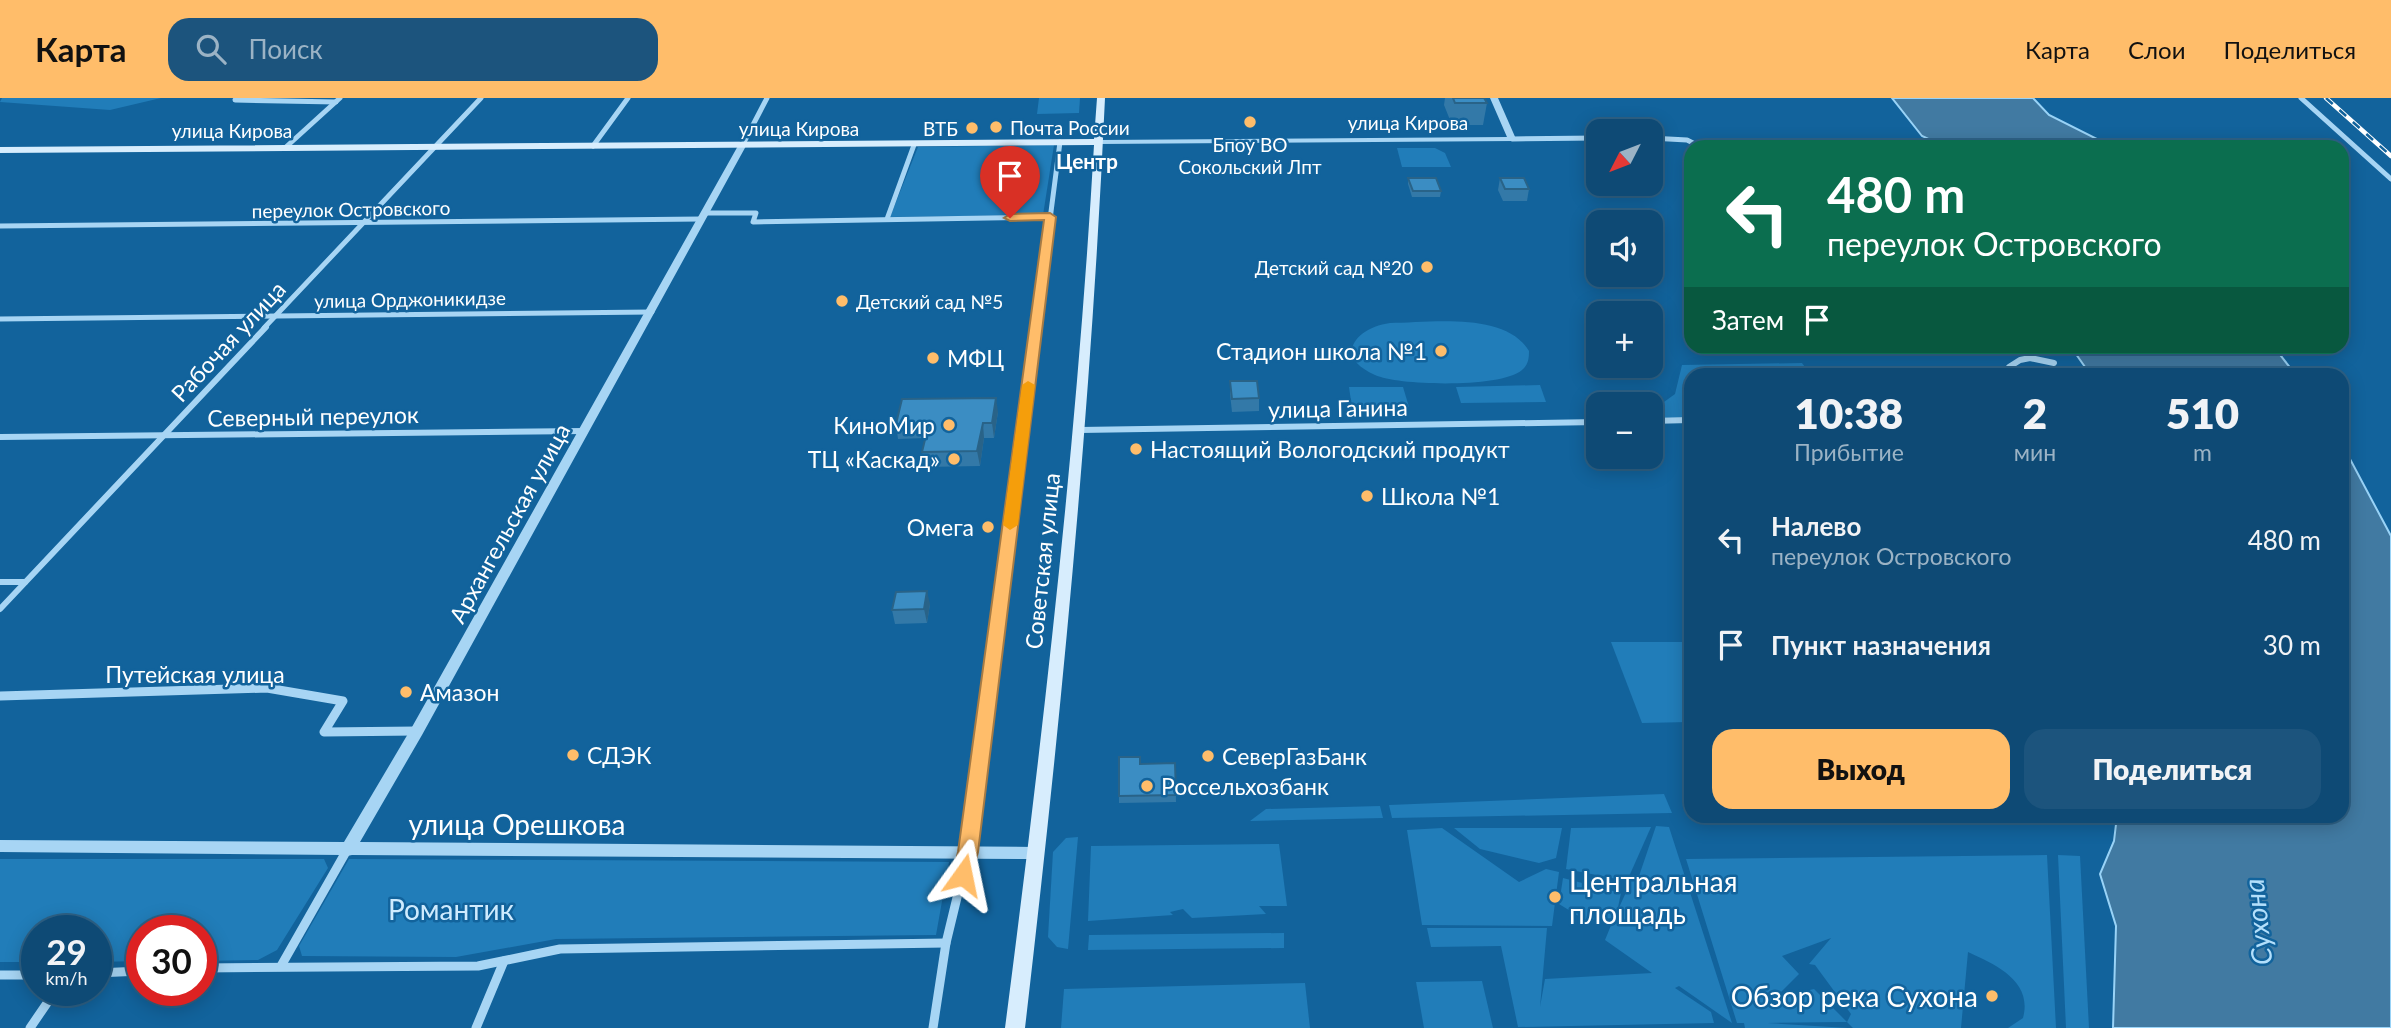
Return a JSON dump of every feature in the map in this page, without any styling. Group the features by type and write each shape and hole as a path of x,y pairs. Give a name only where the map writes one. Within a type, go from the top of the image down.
{"main road":[{"name":"Советская улица","path":"1015,1028 1080,430 1101,98"},
{"name":"улица Кирова","path":"3,151 1099,142"}],"street":[{"name":"Рабочая улица","path":"0,609 481,98"},
{"path":"593,146 628,98"},
{"name":"Архангельская улица","path":"281,966 417,731 652,312 767,98"},
{"path":"1493,98 1511,139"},
{"path":"2301,98 2348,140"},
{"path":"237,99 338,100"},
{"path":"286,147 338,100"},
{"name":"улица Кирова","path":"1099,142 1586,138"},
{"path":"1663,139 1687,140"},
{"path":"2349,141 2391,179"},
{"path":"933,1028 946,943 968,852 1060,142"},
{"path":"887,219 914,145"},
{"name":"переулок Островского","path":"0,226 363,223 756,213 753,222 1050,217"},
{"name":"улица Орджоникидзе","path":"0,318 652,312"},
{"path":"2009,368 2019,358 2035,357 2054,363"},
{"path":"1663,421 1684,420"},
{"name":"улица Ганина","path":"1080,430 1586,422"},
{"name":"Северный переулок","path":"0,437 585,431"},
{"path":"0,582 25,582"},
{"name":"Путейская улица","path":"0,696 267,688 343,701 324,732 417,731"},
{"name":"улица Орешкова","path":"0,846 1035,853"},
{"path":"217,968 478,966 560,949 946,943"},
{"path":"476,1028 504,961"},
{"path":"0,975 21,975"},
{"path":"30,1028 45,1006"}],"green space":[{"path":"2,98 161,98 110,110 0,102"},
{"path":"1039,98 1080,98 1079,113 1037,114"},
{"path":"1054,145 1043,215 890,217 918,147"},
{"path":"1397,148 1435,148 1445,153 1451,167 1402,167"},
{"path":"1465,322 1503,330 1518,338 1529,351 1528,362 1522,370 1511,376 1494,380 1427,383 1387,379 1362,368 1352,352 1359,337 1378,326 1390,323"},
{"path":"1802,363 1806,368 1684,368 1684,420 1663,421 1664,402 1675,394 1682,365"},
{"path":"1540,385 1546,402 1461,403 1456,387"},
{"path":"1349,387 1403,387 1409,407 1352,408"},
{"path":"1611,642 1684,642 1684,722 1642,723"},
{"path":"1664,794 1672,813 1392,818 1389,805"},
{"path":"1380,806 1383,818 1250,821 1266,809"},
{"path":"1656,826 1669,827 1732,1023 1679,986 1675,988 1711,1012 1714,1023 1518,1027 1501,946 1431,947 1427,928 1547,928 1540,1007 1545,979 1652,973 1605,940 1614,918 1585,920 1559,904 1563,878 1621,893 1617,912 1633,877 1638,879"},
{"path":"1651,827 1627,881 1566,869 1571,828"},
{"path":"1442,828 1519,882 1546,869 1559,872 1552,926 1422,925 1407,830"},
{"path":"1454,828 1562,828 1556,858 1539,863 1480,849"},
{"path":"1078,837 1068,949 1057,947 1048,937 1053,852 1066,838"},
{"path":"1279,844 1287,906 1259,906 1266,914 1192,918 1183,909 1170,912 1173,915 1088,921 1091,846"},
{"path":"2047,855 2056,1028 2008,1028 2023,1018 2023,994 2010,976 1968,952 1961,1028 1853,1028 1847,1022 1841,1022 1767,1023 1848,1028 1745,1028 1744,1023 1737,1023 1686,859","holes":["1831,938 1809,964 1815,965 1851,1014 1847,1022 1814,989 1775,998 1799,974 1782,956"]},
{"path":"2058,855 2080,856 2089,1028 2066,1028"},
{"name":"Романтик","path":"0,859 324,859 328,868 277,950 258,960 217,961 217,915 126,915 126,961 112,962 112,915 21,915 21,962 0,962"},
{"name":"Романтик","path":"349,859 949,862 936,935 556,939 456,957 302,956 299,946"},
{"path":"1284,933 1284,948 1088,950 1089,935"},
{"path":"1482,981 1493,1028 1424,1028 1416,982"},
{"path":"1305,983 1310,1028 1061,1028 1064,989"}],"water":[{"path":"1892,98 2033,98 2049,115 2099,140 1931,140 1922,136"},
{"path":"2076,354 2279,354 2290,368 2086,368"},
{"name":"Сухона","path":"2349,457 2391,536 2391,1028 2113,1028 2116,926 2100,874 2114,841 2116,823 2349,823"}],"building":[{"path":"1453,98 1484,98 1487,103 1455,103"},
{"path":"1408,178 1436,178 1441,191 1413,191"},
{"path":"1500,178 1524,178 1529,189 1505,189"},
{"path":"1230,381 1257,381 1259,398 1232,399"},
{"path":"996,398 992,423 983,423 977,451 922,452 929,423 896,424 902,399"},
{"path":"927,591 924,609 892,610 896,592"},
{"name":"Россельхозбанк","path":"1119,757 1140,757 1140,764 1175,763 1176,795 1119,796"}],"railway":[{"path":"2326,98 2391,156"}],"slow traffic":[{"path":"1010,525 1028,385"}],"place":[{"name":"Бпоу ВО Сокольский Лпт","path":"1250,122"},
{"name":"Почта России","path":"996,127"},
{"name":"ВТБ","path":"972,128"},
{"name":"Детский сад №20","path":"1427,267"},
{"name":"Детский сад №5","path":"842,301"},
{"name":"Стадион школа №1","path":"1441,351"},
{"name":"МФЦ","path":"933,358"},
{"name":"КиноМир","path":"949,425"},
{"name":"Настоящий Вологодский продукт","path":"1136,449"},
{"name":"ТЦ «Каскад»","path":"954,459"},
{"name":"Школа №1","path":"1367,496"},
{"name":"Омега","path":"988,527"},
{"name":"Амазон","path":"406,692"},
{"name":"СДЭК","path":"573,755"},
{"name":"СеверГазБанк","path":"1208,756"},
{"name":"Россельхозбанк","path":"1147,786"},
{"name":"Центральная площадь","path":"1555,897"},
{"name":"Обзор река Сухона","path":"1992,996"}],"district":[{"name":"Центр","path":"1087,160"}],"route":[{"path":"963,875 1050,217 1010,218"}]}
